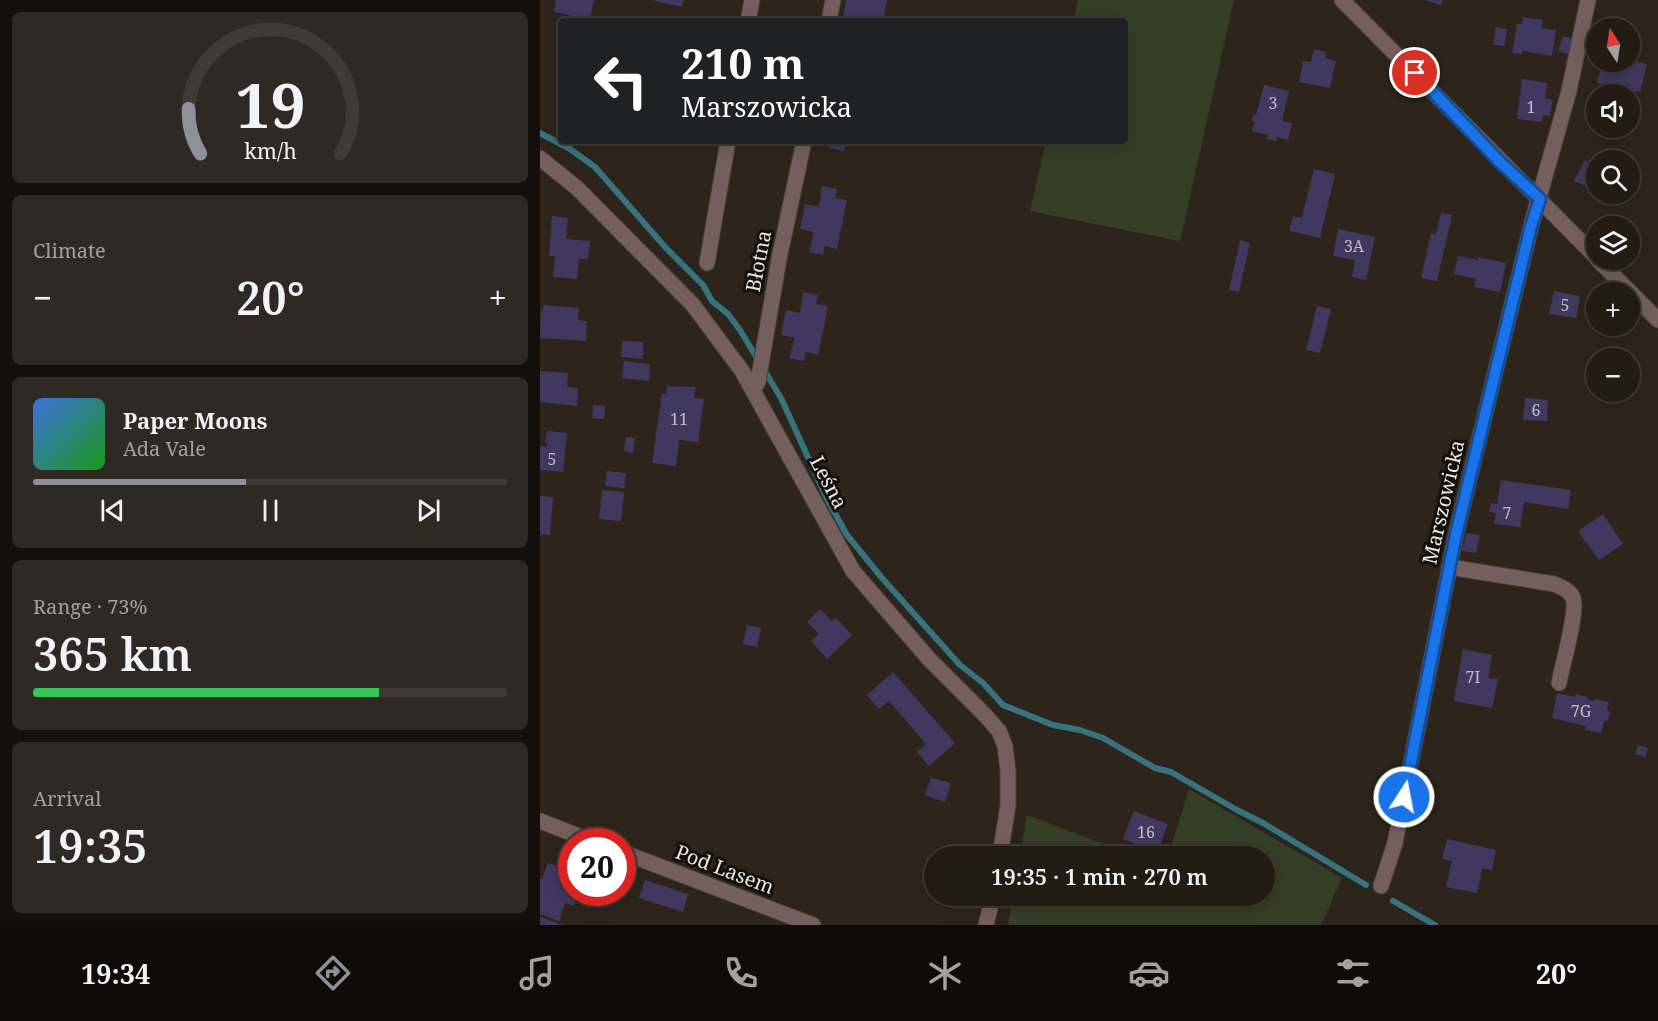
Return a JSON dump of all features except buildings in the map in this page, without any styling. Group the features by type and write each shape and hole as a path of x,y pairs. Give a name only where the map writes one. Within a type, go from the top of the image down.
{"street":[{"path":"749,18 752,0"},
{"path":"830,18 833,0"},
{"path":"1342,0 1586,247"},
{"name":"Marszowicka","path":"1381,886 1395,843 1449,567 1531,226 1569,91 1588,0"},
{"path":"706,262 727,144"},
{"name":"Błotna","path":"753,389 758,382 779,259 803,144"},
{"name":"Leśna","path":"540,158 578,188 693,305 753,389 853,571 929,659 999,732 1005,746 1008,771 1008,805 1002,846"},
{"path":"1609,270 1658,320"},
{"path":"1449,567 1554,584 1568,590 1573,598 1574,612 1558,683"},
{"path":"540,821 558,828"},
{"name":"Pod Lasem","path":"636,857 813,925"},
{"path":"986,925 991,906"}],"green space":[{"path":"1078,0 1234,0 1180,241 1030,211 1045,144 1128,144 1128,18 1074,18"},
{"path":"1189,789 1342,878 1321,925 1008,925 1011,906 1275,906 1275,846 1171,846"},
{"path":"1027,815 1109,846 1022,846"}],"waterway":[{"path":"540,133 558,143"},
{"path":"561,144 595,167 666,248 703,285 712,301 728,314 781,398 827,499 847,535 960,665 983,683 1003,705 1053,725 1080,730 1103,738 1155,768 1171,772 1263,823 1366,885"},
{"path":"1393,901 1435,925"}],"route":[{"path":"1404,797 1456,534 1531,226 1540,199 1500,162 1415,73"}]}
